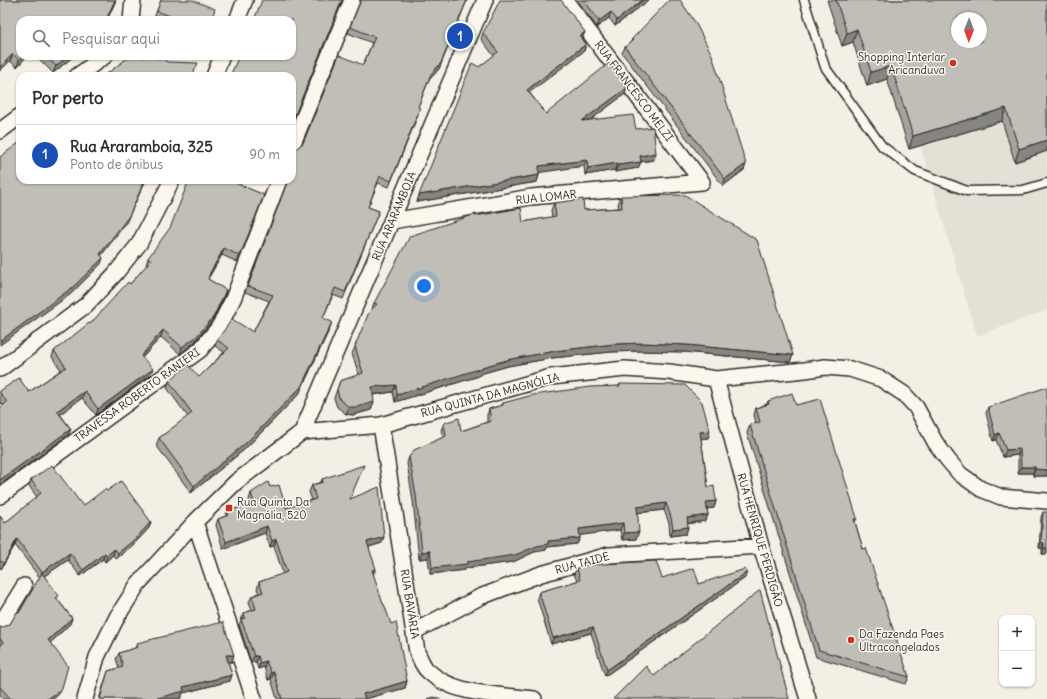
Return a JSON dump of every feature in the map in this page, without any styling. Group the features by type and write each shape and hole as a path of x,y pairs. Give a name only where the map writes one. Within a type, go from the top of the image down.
{"street":[{"path":"131,16 133,0"},
{"path":"239,16 245,0"},
{"path":"296,136 352,0"},
{"name":"RUA ARARAMBOIA","path":"302,432 485,0"},
{"name":"RUA FRANCESCO MELZI","path":"565,0 702,182"},
{"path":"82,72 99,60"},
{"path":"216,72 220,60"},
{"path":"0,131 16,119"},
{"name":"RUA LOMAR","path":"392,221 531,197 702,182"},
{"path":"0,369 86,305 115,274 139,244 170,184"},
{"name":"TRAVESSA ROBERTO RANIERI","path":"0,496 200,350 219,327 233,299 277,184"},
{"name":"RUA QUINTA DA MAGNÓLIA","path":"302,432 381,424 551,377 625,369 668,372 716,379 826,367 850,369 881,379 904,394 916,407 934,442 960,474 981,489 1001,498 1047,501"},
{"name":"RUA HENRIQUE PERDIGÃO","path":"716,379 761,546 808,699"},
{"name":"RUA BAVÁRIA","path":"381,424 415,631 417,652 426,670 445,684 466,690 534,699"},
{"path":"85,699 97,657 117,617 138,584 195,522 236,482 302,432"},
{"path":"195,522 254,699"},
{"name":"RUA TAIDE","path":"415,631 480,597 541,574 609,555 761,546"},
{"path":"0,625 24,586"}],"lane":[{"path":"804,0 825,67 882,146 915,171 967,191 1023,190 1047,183"}],"shaded area":[{"path":"877,0 1047,0 1047,310 977,336"}],"building":[{"path":"0,0 115,0 108,16 16,16 16,57 13,54 0,67"},
{"path":"161,0 192,0 215,9 212,16 170,16 157,11"},
{"path":"262,0 342,0 296,112 296,72 232,72 237,60 296,60 296,16 256,16"},
{"path":"361,0 467,0 441,63 431,74 418,107 420,108 391,181 380,176 368,207 379,211 345,292 335,288 323,318 332,322 301,387 247,442 194,486 159,438 192,413 169,381 188,365 199,377 229,348 217,340 232,319 253,332 273,295 248,286 286,184 296,184 296,149 303,143 339,55 363,65 375,37 350,27"},
{"path":"500,0 561,0 585,32 580,36 586,44 527,90 546,114 609,63 627,88 582,121 633,115 636,129 653,127 656,153 640,156 641,162 618,165 617,163 588,168 587,160 539,166 539,175 419,195 472,63 479,67 498,52 483,33"},
{"path":"584,0 643,0 617,20 611,12 599,21"},
{"path":"669,0 680,0 695,22 712,55 746,164 725,179 625,47"},
{"name":"Shopping Interlar Aricanduva","path":"836,0 1047,0 1047,140 1019,149 1006,108 913,136 891,66 871,72 857,29 847,33"},
{"path":"49,60 63,60 56,66"},
{"path":"125,60 165,60 167,62 198,63 194,72 109,72"},
{"path":"16,145 16,184 143,184 129,216 100,254 103,258 73,287 0,341 0,157"},
{"path":"187,184 238,184 264,195 240,256 224,248 210,273 208,279 226,290 214,316 196,337 182,347 163,330 141,356 153,369 98,409 85,391 57,411 71,429 0,480 0,408 7,402 0,391 19,378 29,392 66,367 54,351 89,323 90,324 128,282 130,284 151,260 148,258 170,228"},
{"path":"685,195 757,240 793,355 687,345 644,343 614,344 555,351 511,359 397,395 396,385 372,387 374,402 356,407 349,407 340,400 337,390 340,381 363,373 355,346 369,312 377,304 374,303 410,236 476,214 475,216 521,208 523,222 556,216 554,203 583,199 584,210 622,208 621,196"},
{"path":"620,384 685,385 702,402 710,431 700,432 708,487 714,486 716,501 706,502 708,515 687,518 688,527 673,529 666,503 637,507 639,532 624,533 623,523 579,529 580,538 548,541 548,544 537,546 515,555 467,562 467,564 432,568 430,551 422,552 416,495 409,457 414,450 446,436 444,423 459,418 461,431 491,421 489,409 503,405 503,403 533,395 590,387 620,386"},
{"path":"1047,387 1047,470 1035,469 1035,467 1021,467 1020,449 1006,450 999,433 995,435 988,407"},
{"path":"792,393 796,405 820,399 857,518 854,519 863,549 866,548 909,677 819,650 750,425 760,422 756,408 769,404 768,401"},
{"path":"52,465 83,506 105,489 107,491 121,481 151,522 135,539 118,553 115,549 107,555 105,553 83,570 70,553 42,572 17,539 4,563 0,561 0,516 5,523 41,493 31,480"},
{"path":"364,465 350,499 379,487 384,537 367,542 376,569 372,570 383,604 391,624 396,622 407,681 363,694 365,699 282,699 274,672 271,673 266,661 260,663 258,656 254,656 241,619 245,618 244,613 256,609 252,596 263,592 259,582 287,572 276,539 272,541 267,526 226,542 218,519 229,515 227,512 254,502 251,493 268,482 270,487 279,485 286,508 316,499 312,485 323,482 322,479"},
{"path":"1043,512 1047,512 1047,548 1044,548 1044,543 1041,542"},
{"path":"656,561 662,578 694,568 699,584 745,569 747,572 607,670 593,627 553,638 539,592 580,580 577,568 586,565"},
{"path":"42,573 59,596 56,598 72,618 48,640 68,666 62,688 48,699 11,699 0,687 0,647 3,642 0,639 0,627 2,628 10,624 17,612 19,613"},
{"path":"760,590 789,699 613,699 646,666 654,676"},
{"path":"223,622 234,655 226,655 232,675 183,687 184,691 154,699 100,699 108,671 123,667 119,653 138,647 137,643"},
{"path":"434,697 441,699 427,699"}],"place":[{"name":"Rua Araramboia, 325","path":"460,36"},
{"name":"Shopping Interlar Aricanduva","path":"953,63"},
{"name":"Rua Quinta Da Magnólia, 520","path":"229,508"},
{"name":"Da Fazenda Paes Ultracongelados","path":"851,640"}]}
